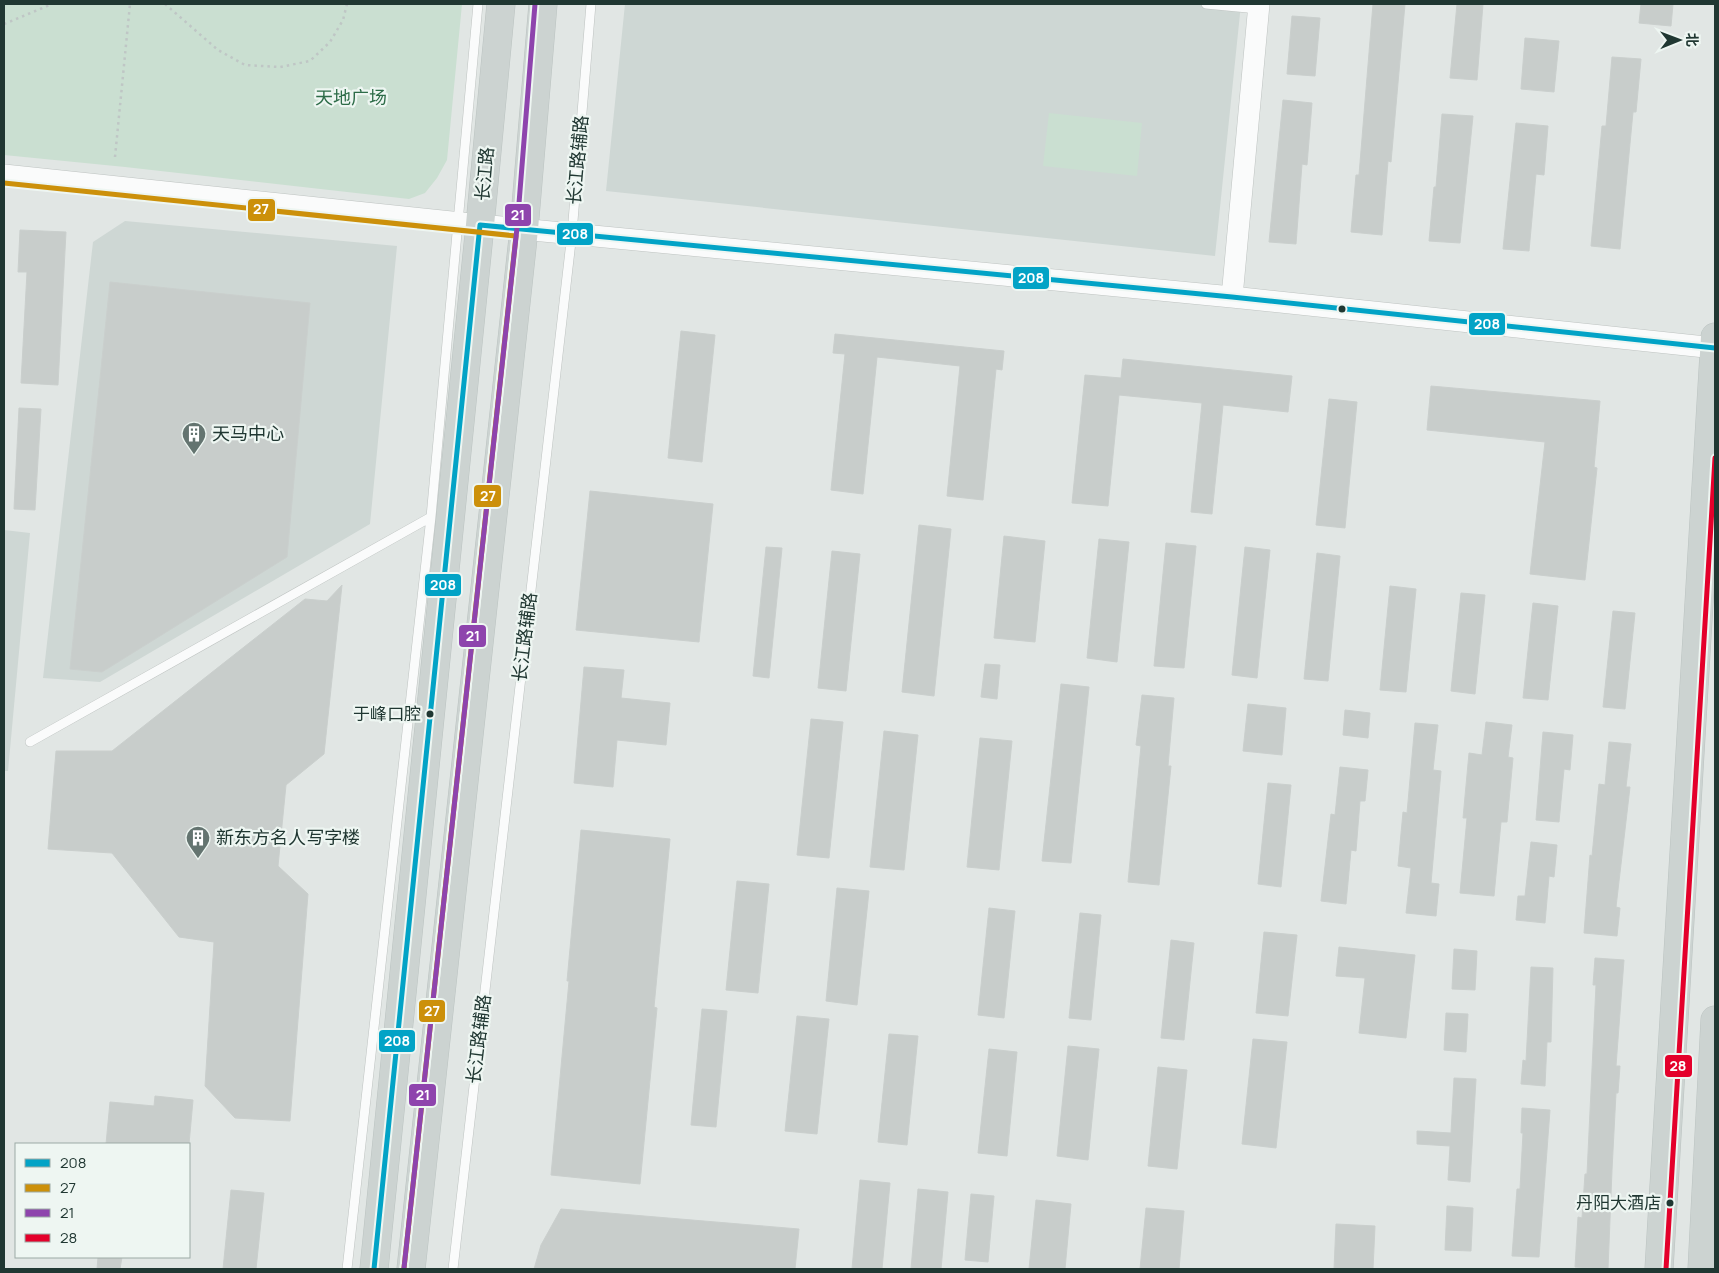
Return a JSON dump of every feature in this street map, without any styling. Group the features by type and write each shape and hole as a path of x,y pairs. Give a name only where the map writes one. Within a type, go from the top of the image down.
{"main road":[{"name":"长江路","path":"374,1269 470,223 501,4"},
{"path":"411,1269 524,229 543,4"},
{"path":"1659,1269 1715,344"},
{"path":"1702,1269 1715,1020"}],"street":[{"path":"1232,297 1259,6"},
{"path":"4,175 524,229 1715,344"}],"lane":[{"path":"347,1269 431,518 470,223 478,4"},
{"name":"长江路辅路","path":"452,1269 572,233 591,4"},
{"path":"1206,4 1259,6"},
{"path":"30,742 431,518"}],"path":[{"path":"4,24 52,4"},
{"path":"115,156 130,4"},
{"path":"165,4 218,50 245,65 280,67 310,61 330,42 343,20 348,4"}],"shaded area":[{"path":"625,4 1241,4 1215,256 606,191"},
{"path":"125,221 397,246 370,524 100,682 43,678 93,242"},
{"path":"4,530 30,533 8,771 4,771"}],"green space":[{"name":"天地广场","path":"4,4 462,4 447,160 437,178 425,193 409,199 4,155"},
{"path":"1049,113 1142,123 1137,176 1043,166"}],"building":[{"path":"1373,4 1405,4 1391,162 1388,161 1382,235 1351,232 1356,175 1359,175"},
{"path":"1457,4 1483,4 1477,80 1450,78"},
{"path":"1641,4 1673,4 1671,26 1639,23"},
{"path":"1292,16 1320,18 1315,76 1287,74"},
{"path":"1525,38 1559,41 1554,92 1521,89"},
{"path":"1612,57 1641,59 1636,112 1633,112 1620,249 1591,246 1602,126 1606,126"},
{"path":"1283,100 1312,103 1307,165 1302,164 1296,244 1269,242"},
{"path":"1442,114 1473,116 1460,243 1429,241"},
{"path":"1516,123 1548,126 1544,175 1536,174 1529,251 1503,249"},
{"path":"20,230 66,232 58,385 21,383 27,272 18,272"},
{"name":"天马中心","path":"110,282 310,303 287,557 102,672 70,669"},
{"path":"681,331 715,335 702,462 668,458"},
{"path":"835,334 1004,351 1002,370 996,369 983,500 947,496 960,366 877,357 863,494 831,490 845,354 833,353"},
{"path":"1123,359 1292,376 1288,412 1223,405 1212,514 1191,512 1202,403 1119,395 1108,506 1072,503 1085,375 1121,378"},
{"path":"1431,386 1600,401 1594,467 1597,468 1585,580 1530,574 1545,442 1427,430"},
{"path":"1329,399 1357,402 1345,528 1316,525"},
{"path":"19,408 41,409 35,510 14,509"},
{"path":"590,491 713,504 699,642 576,630"},
{"path":"919,525 951,529 934,696 902,692"},
{"path":"1004,536 1045,541 1035,642 994,638"},
{"path":"1099,539 1129,542 1117,662 1087,658"},
{"path":"1166,543 1196,546 1184,668 1154,666"},
{"path":"766,547 782,548 769,678 753,676"},
{"path":"1245,547 1270,550 1257,678 1232,675"},
{"path":"832,551 860,554 846,691 818,688"},
{"path":"1317,553 1340,556 1328,681 1304,679"},
{"name":"新东方名人写字楼","path":"342,585 324,754 286,785 278,866 308,894 290,1121 235,1118 205,1086 214,942 179,937 112,853 48,849 56,751 112,751 305,599 327,601"},
{"path":"1390,586 1416,589 1406,692 1380,690"},
{"path":"1461,593 1485,595 1475,694 1451,691"},
{"path":"1533,603 1558,606 1548,700 1523,698"},
{"path":"1613,611 1635,613 1625,709 1603,707"},
{"path":"985,664 1000,665 997,699 981,697"},
{"path":"584,667 624,670 621,698 670,703 666,745 617,740 613,787 574,783"},
{"path":"1061,684 1089,687 1071,863 1042,861"},
{"path":"1142,695 1174,698 1168,766 1171,766 1159,885 1128,882 1141,746 1136,745"},
{"path":"1248,704 1286,708 1282,755 1243,751"},
{"path":"1345,710 1370,713 1368,738 1343,735"},
{"path":"811,719 843,722 829,858 797,855"},
{"path":"1486,722 1512,725 1508,757 1513,758 1507,822 1501,822 1494,896 1460,893 1467,818 1463,818 1469,753 1482,755"},
{"path":"1415,723 1438,725 1433,770 1441,771 1431,883 1439,884 1436,916 1406,913 1411,868 1398,866 1403,812 1407,813"},
{"path":"884,731 918,735 904,870 870,867"},
{"path":"1543,732 1573,735 1570,770 1564,769 1559,822 1536,820"},
{"path":"980,738 1012,741 999,870 967,867"},
{"path":"1609,742 1631,744 1626,787 1630,787 1616,907 1620,908 1617,936 1584,933 1590,855 1592,856 1599,784 1605,785"},
{"path":"1340,767 1368,770 1365,801 1360,801 1356,851 1351,850 1346,904 1321,901 1331,814 1335,815"},
{"path":"1268,783 1291,785 1281,887 1258,884"},
{"path":"581,830 670,839 654,1007 657,1008 640,1184 551,1175"},
{"path":"1531,842 1557,845 1554,877 1549,876 1545,923 1516,920 1518,896 1525,896"},
{"path":"737,881 769,884 758,993 726,990"},
{"path":"837,888 869,891 857,1005 826,1001"},
{"path":"989,908 1015,911 1004,1018 978,1015"},
{"path":"1080,913 1101,915 1091,1020 1069,1018"},
{"path":"1264,932 1297,935 1288,1016 1256,1013"},
{"path":"1171,940 1194,943 1184,1040 1161,1038"},
{"path":"1339,947 1415,955 1406,1038 1359,1033 1365,978 1336,976"},
{"path":"1454,949 1477,951 1475,990 1452,989"},
{"path":"1595,958 1624,960 1616,1066 1620,1066 1618,1093 1616,1093 1608,1269 1575,1267 1578,1217 1582,1218 1585,1174 1587,1174 1596,985 1593,985"},
{"path":"1531,967 1553,968 1551,1042 1547,1042 1545,1086 1521,1084 1523,1060 1526,1061"},
{"path":"702,1009 727,1011 716,1127 691,1125"},
{"path":"1446,1013 1468,1014 1466,1052 1444,1050"},
{"path":"797,1016 829,1019 817,1134 785,1131"},
{"path":"889,1034 918,1036 907,1145 878,1142"},
{"path":"1253,1039 1287,1042 1276,1148 1242,1144"},
{"path":"1068,1046 1099,1049 1088,1160 1057,1156"},
{"path":"989,1049 1017,1052 1007,1156 978,1153"},
{"path":"1158,1067 1187,1070 1177,1169 1148,1166"},
{"path":"1454,1078 1476,1079 1470,1182 1448,1180 1450,1146 1417,1144 1417,1131 1451,1133"},
{"path":"155,1096 193,1100 189,1143 106,1143 110,1102 154,1106"},
{"path":"1522,1108 1550,1110 1539,1257 1512,1256 1517,1189 1520,1189 1523,1133 1521,1133"},
{"path":"860,1180 890,1183 882,1269 852,1269"},
{"path":"918,1189 948,1192 941,1269 911,1269"},
{"path":"231,1190 264,1193 256,1269 223,1269"},
{"path":"971,1194 994,1196 988,1262 965,1260"},
{"path":"1036,1200 1071,1204 1065,1269 1029,1269"},
{"path":"1447,1206 1473,1208 1471,1251 1445,1250"},
{"path":"1146,1208 1184,1211 1179,1269 1140,1269"},
{"path":"561,1209 799,1229 795,1269 534,1269 541,1245"},
{"path":"1336,1224 1375,1226 1373,1269 1334,1269"},
{"path":"98,1258 122,1258 120,1269 97,1269"}],"transit line":[{"name":"21","path":"404,1268 517,228 535,4"},
{"name":"27","path":"4,183 516,236 404,1268"},
{"name":"208","path":"374,1269 480,225 1232,297 1715,348"},
{"name":"28","path":"1666,1269 1715,458"}],"place":[{"name":"天马中心","path":"194,455"},
{"name":"于峰口腔","path":"430,714"},
{"name":"新东方名人写字楼","path":"198,859"},
{"name":"丹阳大酒店","path":"1670,1203"}]}
